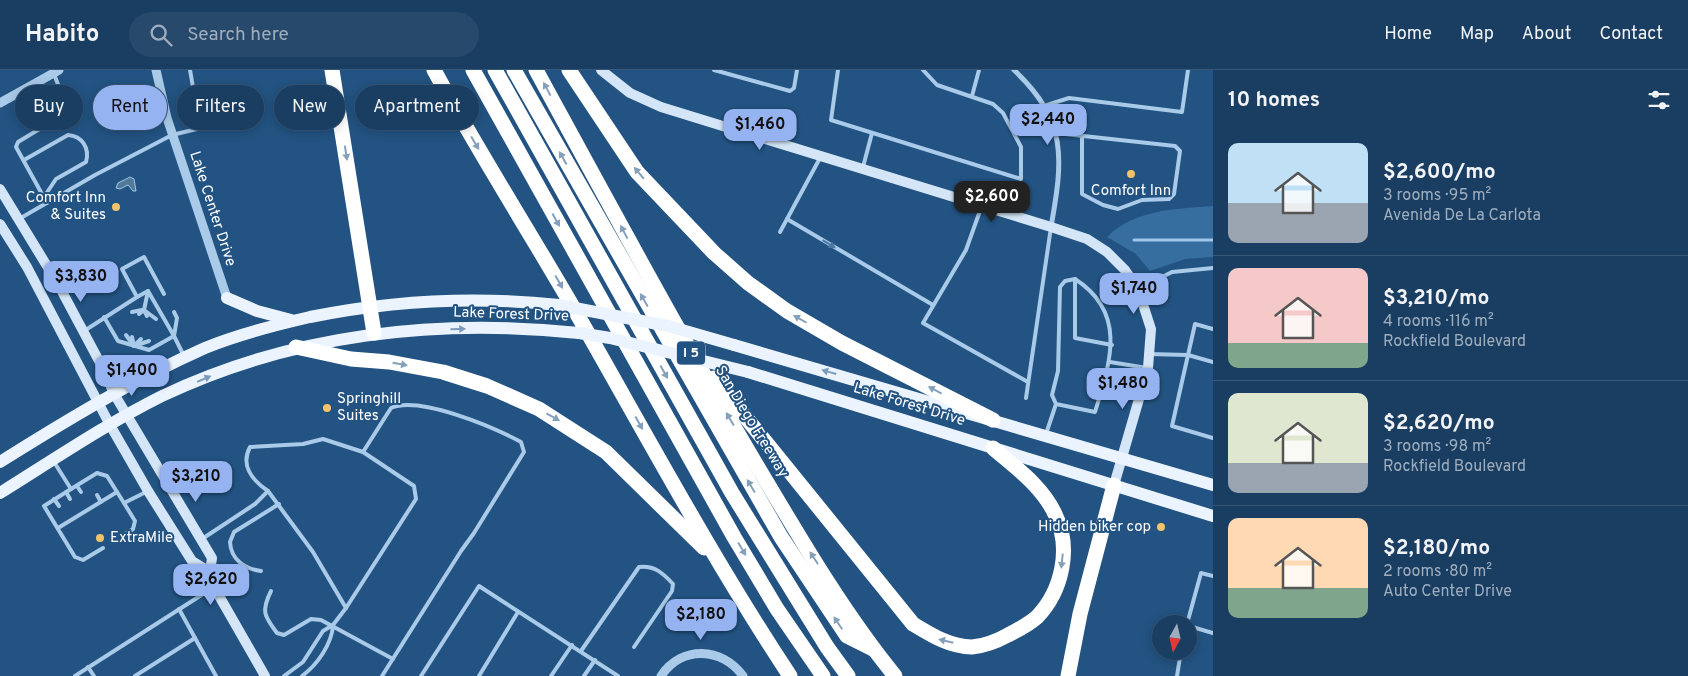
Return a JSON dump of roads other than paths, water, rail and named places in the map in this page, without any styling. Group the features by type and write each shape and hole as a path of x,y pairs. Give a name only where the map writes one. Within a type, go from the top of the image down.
{"highway":[{"path":"332,70 374,333"},
{"path":"434,70 546,261 716,559 790,676"},
{"path":"473,70 734,536 777,608 823,676"},
{"path":"495,70 732,493 827,647 848,676"},
{"path":"514,70 781,538 847,636 876,651"},
{"name":"San Diego Freeway","path":"536,70 685,345 796,531 876,651 895,676"},
{"path":"569,70 637,172 714,253 748,283 787,311 842,343 993,420"},
{"path":"685,345 760,433 913,624 938,640 972,647 995,642 1036,618 1050,602 1059,581 1064,559 1061,534 1056,516 1046,498 1034,484 994,448"},
{"path":"296,347 352,359 389,362 443,372 487,386 538,409 606,452 716,559"},
{"path":"1068,676 1080,614 1114,485"}],"main road":[{"path":"601,70 630,92 661,107 1087,239 1107,252 1138,289 1150,330 1148,368 1114,485"},
{"path":"0,189 58,284 114,392 202,539 212,558 210,572 214,587 265,676"},
{"path":"0,224 27,267 110,425 148,491 192,561 210,572"},
{"path":"227,298 257,311 294,321"},
{"name":"Lake Forest Drive","path":"0,462 114,392 185,358 236,337 294,321 369,306 451,299 522,301 559,305 668,326 1213,485"},
{"name":"Lake Forest Drive","path":"0,493 110,425 164,396 232,367 296,347 374,333 503,328 579,333 619,340 748,372 1213,516"}],"street":[{"name":"Lake Center Drive","path":"156,70 172,135 227,298"},
{"path":"1014,70 1039,96 1054,122 1059,168 1051,228"},
{"path":"0,103 55,71"},
{"path":"661,676 680,658 703,653 725,659 743,676"}],"lane":[{"path":"18,219 95,175 172,135 209,126 194,93 190,70"},
{"path":"714,70 784,91 790,91 794,88 797,70"},
{"path":"838,70 831,120 1021,179 1021,147 1003,113 993,104 936,85 923,70"},
{"path":"972,96 979,70"},
{"path":"1044,106 1069,98 1182,112 1188,70"},
{"path":"47,203 16,147 18,142 66,114 68,108 55,71"},
{"path":"862,169 872,133"},
{"path":"1056,133 1175,146 1180,151 1174,194 1169,199 1142,200 1118,209 1103,206 1082,194 1082,136"},
{"path":"24,160 68,135 78,137 84,144 87,157 86,162 56,179 44,197"},
{"path":"780,232 822,156"},
{"path":"981,206 969,245 923,323 1028,382"},
{"path":"788,219 933,305"},
{"path":"1026,398 1051,228"},
{"path":"137,297 122,268 144,257 164,294"},
{"path":"1138,289 1172,272 1213,268"},
{"path":"1075,278 1075,338 1112,345"},
{"path":"1056,404 1095,412 1110,362 1112,345 1105,312 1089,288 1075,278"},
{"path":"1046,436 1056,404 1052,395 1058,371 1060,287 1066,281 1075,278"},
{"path":"82,333 104,317 148,291"},
{"path":"147,316 144,310 148,291"},
{"path":"148,291 185,358"},
{"path":"139,314 144,310"},
{"path":"132,312 144,310 156,319"},
{"path":"174,312 177,318 174,336"},
{"path":"104,317 118,341 134,346 149,350 174,336"},
{"path":"1213,329 1195,324 1172,426 1213,438"},
{"path":"126,335 134,346"},
{"path":"132,337 134,346"},
{"path":"134,346 141,339"},
{"path":"134,346 149,341"},
{"path":"1149,354 1188,355 1213,362"},
{"path":"1110,362 1148,368"},
{"path":"363,452 391,408 398,405 424,407 464,417 499,430 521,442 524,452 474,534 461,551 382,676"},
{"path":"284,676 303,662 323,631 333,625 346,608 416,499 414,486 363,452 322,439 303,444 250,447 245,457 248,472 279,504 305,541 346,608"},
{"path":"52,460 71,489"},
{"path":"102,548 83,560 75,557 44,506 97,474 107,476 135,520 133,529 124,535"},
{"path":"87,480 91,486"},
{"path":"77,486 81,492"},
{"path":"124,504 148,491"},
{"path":"202,539 245,512 268,491"},
{"path":"66,492 70,499"},
{"path":"58,528 117,492"},
{"path":"97,495 101,502"},
{"path":"54,500 59,506"},
{"path":"87,501 91,508"},
{"path":"261,571 241,565 230,546 230,542 234,532 279,504"},
{"path":"76,508 80,514"},
{"path":"65,515 68,521"},
{"path":"580,651 639,567 646,566 663,572 673,584 672,591 634,647"},
{"path":"1190,615 1201,573 1213,576"},
{"path":"421,676 479,586 618,676"},
{"path":"75,676 214,587"},
{"path":"271,591 264,608 266,618 277,633 284,635 311,620 333,625 392,659"},
{"path":"179,609 216,676"},
{"path":"479,676 518,612"},
{"path":"302,676 312,668 332,636 333,625"},
{"path":"1198,628 1213,633"},
{"path":"135,676 195,638"},
{"path":"551,676 572,645"},
{"path":"584,676 595,660"},
{"path":"1177,676 1180,660"},
{"path":"88,667 94,676"}],"waterway":[{"path":"1134,240 1213,240"}],"place":[{"name":"Comfort Inn","path":"1131,174"},
{"name":"Comfort Inn & Suites","path":"116,207"},
{"name":"Springhill Suites","path":"327,408"},
{"name":"Hidden biker cop","path":"1161,527"},
{"name":"ExtraMile","path":"100,538"}]}
